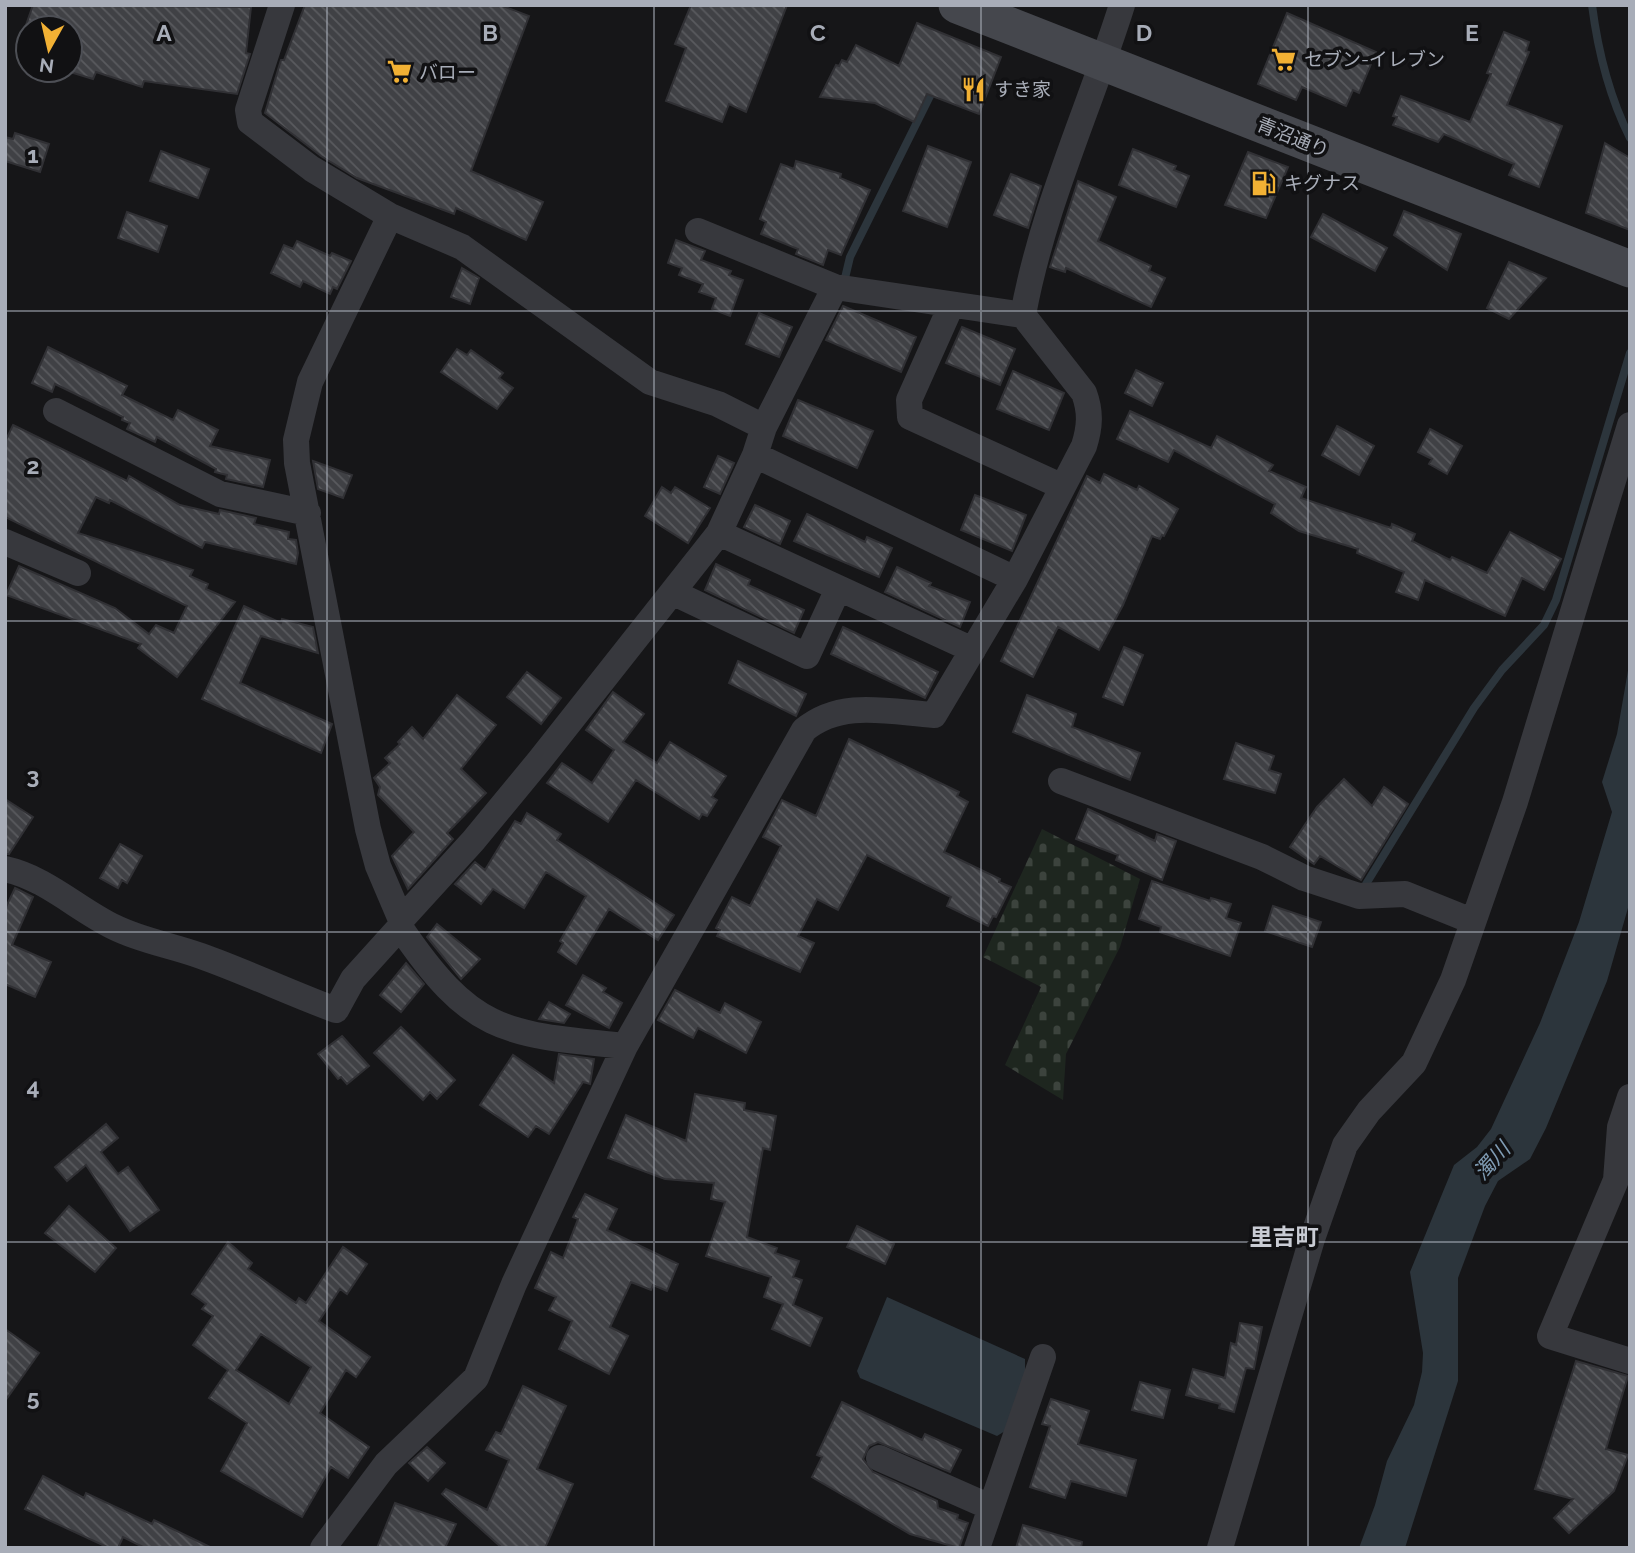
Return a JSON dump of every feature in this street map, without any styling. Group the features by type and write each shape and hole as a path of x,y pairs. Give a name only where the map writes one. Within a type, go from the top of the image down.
{"street":[{"path":"282,5 248,110 250,122 312,169 390,216 462,247 650,382 718,404 764,427"},
{"name":"青沼通り","path":"957,5 1630,269"},
{"path":"1023,316 1047,213 1105,63 1122,5"},
{"path":"390,216 310,382 300,410 296,440 368,829 378,866 400,924 432,975 470,1010 501,1028 544,1038 625,1046"},
{"path":"323,1548 386,1464 476,1378 514,1284 625,1046 804,730 830,713 846,709 934,715 1015,579 1084,446 1089,408 1074,378 1023,316 835,287 698,230"},
{"path":"5,869 27,877 111,926 148,943 198,955 335,1010 353,979 473,841 674,593 719,533 755,455 764,427 835,287"},
{"path":"951,306 909,400 911,417 1061,486"},
{"path":"56,411 220,494 308,513"},
{"path":"1220,1548 1312,1239 1345,1145 1369,1111 1414,1063 1453,980 1515,802 1630,425"},
{"path":"755,455 1015,579"},
{"path":"719,533 973,650"},
{"path":"5,541 78,573"},
{"path":"674,593 807,656 838,589"},
{"path":"1061,781 1262,857 1304,878 1359,896 1405,894 1472,921"},
{"path":"1630,1097 1620,1127 1616,1180 1550,1336 1630,1361"},
{"path":"977,1548 1043,1357"},
{"path":"880,1458 990,1507"}],"green space":[{"path":"1042,829 1140,879 1120,947 1066,1054 1063,1100 1005,1065 1041,987 983,957"}],"water":[{"name":"濁川","path":"1630,659 1630,901 1607,981 1546,1128 1530,1159 1498,1181 1485,1206 1458,1278 1458,1381 1405,1548 1359,1548 1387,1461 1414,1405 1422,1372 1423,1353 1410,1272 1454,1165 1477,1147 1491,1129 1540,1023 1579,922 1612,812 1602,782 1617,734"},
{"path":"887,1297 1025,1359 1025,1372 1005,1431 997,1436 860,1378 857,1371"}],"building":[{"path":"33,5 251,7 246,53 250,54 237,94 144,81 142,87 96,72 93,79 84,76 84,14 30,14"},
{"path":"305,5 500,5 529,16 471,171 543,202 526,240 456,208 454,214 357,178 321,156 265,113 281,60 284,60"},
{"path":"691,5 787,5 746,112 729,104 722,122 666,101 686,48 675,44"},
{"path":"1287,13 1376,52 1359,93 1353,90 1346,106 1302,87 1296,100 1258,84"},
{"path":"917,23 1001,57 979,114 927,94 914,122 875,103 820,97 836,65 839,66 842,60 847,62 856,45 899,66"},
{"path":"1504,32 1529,42 1526,51 1529,52 1507,105 1562,126 1539,187 1509,175 1514,164 1444,134 1438,142 1393,125 1397,117 1393,116 1401,96 1470,122 1491,74 1487,73"},
{"path":"15,133 49,144 40,172 5,161 5,137 13,139"},
{"path":"1605,143 1630,158 1630,230 1586,213"},
{"path":"928,146 971,162 947,227 903,211"},
{"path":"1133,149 1176,166 1174,170 1189,176 1176,207 1119,185"},
{"path":"161,151 209,169 198,198 150,181"},
{"path":"1248,152 1288,167 1266,218 1225,205"},
{"path":"796,161 841,174 840,178 870,190 841,255 828,250 823,265 796,254 798,249 761,234 766,222 760,219 781,164 794,169"},
{"path":"1011,174 1041,186 1028,228 994,215"},
{"path":"1078,181 1116,197 1098,241 1151,266 1149,271 1165,278 1151,307 1066,268 1065,272 1050,267"},
{"path":"1404,211 1461,234 1447,270 1394,235"},
{"path":"127,212 167,226 158,252 118,238"},
{"path":"1323,214 1387,248 1375,271 1311,237"},
{"path":"676,240 705,251 701,260 731,271 729,275 743,280 730,316 712,309 716,298 699,292 703,284 679,275 682,268 668,263"},
{"path":"297,241 330,256 332,253 351,261 337,289 333,287 330,294 303,281 300,287 271,273 284,245 293,249"},
{"path":"1509,262 1546,278 1509,319 1487,308"},
{"path":"462,268 479,278 470,304 451,297"},
{"path":"843,306 916,337 901,372 826,340"},
{"path":"759,313 792,327 779,357 746,344"},
{"path":"962,327 1015,349 1000,385 946,363"},
{"path":"48,347 127,386 122,395 173,420 178,410 218,430 210,446 270,460 263,487 226,479 227,475 215,472 216,469 157,437 155,442 127,429 130,423 122,420 123,417 55,384 52,392 32,383"},
{"path":"457,349 467,355 471,350 503,373 499,378 513,388 497,409 441,372"},
{"path":"1136,370 1163,383 1152,406 1125,393"},
{"path":"1013,371 1064,393 1049,430 997,409"},
{"path":"798,400 873,431 857,468 783,436"},
{"path":"1130,411 1211,448 1217,436 1273,465 1269,471 1306,487 1301,498 1391,528 1392,524 1415,534 1412,541 1450,560 1452,557 1487,573 1510,532 1561,559 1544,590 1522,578 1505,616 1425,580 1418,600 1396,592 1404,572 1357,553 1358,549 1299,531 1271,513 1275,504 1174,450 1168,462 1117,439"},
{"path":"13,425 127,481 129,476 180,505 219,514 220,510 256,518 254,524 289,532 288,539 296,540 296,564 205,542 202,548 110,500 109,503 96,497 78,533 193,570 190,576 208,584 206,589 235,602 177,677 138,648 141,644 6,595 19,566 115,608 149,634 156,625 174,633 187,606 5,517 5,442"},
{"path":"1337,426 1374,446 1359,475 1322,455"},
{"path":"1430,429 1462,446 1447,474 1429,464 1432,459 1418,452"},
{"path":"718,456 734,463 720,494 704,487"},
{"path":"313,461 352,475 343,498 318,489"},
{"path":"1104,474 1137,490 1139,486 1178,509 1164,536 1160,539 1152,536 1123,605 1099,650 1058,627 1033,677 1001,661 1087,476 1100,483"},
{"path":"662,487 671,493 675,487 710,508 688,543 645,516"},
{"path":"975,495 1026,515 1012,551 961,530"},
{"path":"755,505 790,521 780,544 744,527"},
{"path":"807,514 865,542 867,537 892,548 879,577 794,541"},
{"path":"716,564 750,580 748,585 804,610 794,633 705,590"},
{"path":"897,567 931,583 929,586 970,602 960,627 885,592"},
{"path":"244,606 281,623 282,619 313,627 318,653 261,636 240,683 332,724 321,753 202,699"},
{"path":"843,627 938,672 925,698 831,654"},
{"path":"1124,647 1143,655 1123,705 1103,697"},
{"path":"738,661 806,694 796,716 729,683"},
{"path":"527,672 561,698 541,724 507,697"},
{"path":"613,692 644,714 623,742 657,763 670,742 726,776 712,797 717,800 707,816 702,814 699,819 636,780 608,822 547,783 562,763 592,783 614,750 586,730"},
{"path":"457,695 496,725 461,769 486,793 447,833 453,839 408,889 392,856 414,832 378,795 380,787 374,778 390,763 385,758 400,744 398,742 412,727 423,739"},
{"path":"1027,695 1076,714 1072,727 1140,753 1130,780 1013,732"},
{"path":"849,739 959,792 957,796 968,802 944,852 1011,887 996,917 993,916 988,926 947,906 951,897 867,855 838,910 817,899 798,936 814,943 800,972 717,936 720,930 716,928 732,897 750,906 781,846 763,837 782,800 816,816"},
{"path":"1236,743 1274,756 1269,770 1281,774 1275,793 1224,779"},
{"path":"1344,779 1372,806 1384,787 1408,804 1361,880 1320,856 1314,864 1290,847 1317,807"},
{"path":"5,799 33,817 9,854 5,854"},
{"path":"1088,809 1155,841 1157,834 1176,841 1162,880 1116,860 1118,855 1076,839"},
{"path":"527,813 561,834 557,840 674,915 658,940 609,909 576,964 558,952 563,943 560,941 586,896 546,872 524,908 493,889 481,904 455,884 475,862 485,870 515,821 521,824"},
{"path":"120,844 142,856 127,883 122,880 118,888 100,878"},
{"path":"1152,881 1210,901 1211,898 1231,904 1226,918 1241,923 1230,956 1160,932 1161,927 1139,919"},
{"path":"15,888 33,897 12,945 51,962 35,997 5,984 5,909"},
{"path":"1273,906 1321,922 1312,947 1265,931"},
{"path":"437,924 480,959 461,979 427,937"},
{"path":"406,963 424,984 401,1012 380,995"},
{"path":"583,975 606,988 603,992 622,1003 609,1028 566,1005"},
{"path":"675,990 720,1013 725,1003 761,1022 746,1053 698,1028 693,1038 658,1020"},
{"path":"549,1002 570,1014 564,1023 539,1019"},
{"path":"401,1027 455,1080 437,1099 430,1092 423,1100 374,1053"},
{"path":"342,1036 369,1066 347,1084 341,1077 338,1079 318,1054"},
{"path":"559,1054 594,1059 590,1084 583,1082 549,1134 536,1126 528,1137 480,1105 513,1055 554,1083"},
{"path":"695,1094 745,1103 744,1110 776,1116 770,1150 763,1148 747,1237 777,1248 775,1253 799,1261 793,1277 802,1280 793,1305 822,1318 810,1346 772,1329 783,1304 764,1297 771,1277 706,1256 725,1202 711,1199 714,1183 665,1179 608,1158 626,1115 686,1141"},
{"path":"106,1124 118,1138 101,1152 118,1174 128,1167 159,1210 130,1231 86,1165 67,1181 55,1167"},
{"path":"585,1194 617,1209 607,1230 678,1264 667,1291 653,1285 651,1290 631,1282 610,1327 628,1336 609,1374 559,1349 572,1321 549,1310 556,1297 535,1288 551,1252 563,1258 578,1219 573,1217"},
{"path":"69,1206 116,1248 95,1272 45,1233"},
{"path":"857,1226 894,1244 885,1264 847,1247"},
{"path":"228,1242 252,1263 248,1269 296,1303 299,1298 306,1303 343,1247 367,1264 347,1294 340,1289 319,1321 370,1357 356,1377 346,1370 320,1413 369,1447 348,1478 331,1467 302,1517 221,1471 247,1423 209,1398 228,1370 193,1345 213,1316 202,1309 206,1304 192,1294","holes":["261,1334 311,1367 289,1404 236,1370"]},
{"path":"1240,1323 1262,1327 1254,1369 1246,1368 1234,1412 1219,1408 1220,1404 1186,1395 1193,1369 1225,1378 1231,1343 1236,1345"},
{"path":"5,1329 39,1353 5,1401"},
{"path":"1576,1361 1628,1376 1606,1449 1628,1455 1614,1491 1569,1533 1554,1518 1573,1499 1535,1489"},
{"path":"1140,1382 1170,1390 1163,1418 1132,1410"},
{"path":"523,1386 566,1406 537,1469 573,1484 545,1548 502,1548 442,1494 446,1489 487,1510 509,1460 486,1450 496,1432 501,1434"},
{"path":"1051,1399 1089,1411 1078,1444 1136,1460 1126,1496 1071,1481 1065,1498 1030,1487 1050,1426 1042,1424"},
{"path":"842,1402 922,1440 925,1434 961,1450 950,1472 878,1442 869,1446 863,1459 873,1472 937,1501 938,1508 958,1515 957,1519 968,1523 959,1548 910,1534 812,1477 822,1457 817,1455"},
{"path":"427,1447 445,1463 428,1481 409,1463"},
{"path":"43,1476 84,1498 86,1493 152,1524 154,1520 212,1548 145,1548 123,1537 118,1548 109,1548 25,1509"},
{"path":"395,1503 456,1524 445,1548 377,1548"},
{"path":"1023,1525 1082,1542 1081,1548 1016,1548"}],"waterway":[{"path":"1592,5 1605,73 1630,138"},
{"path":"845,278 850,257 934,88"},
{"path":"1366,884 1474,708 1502,670 1544,625 1556,600 1630,353"}],"place":[{"name":"セブン-イレブン","path":"1284,59"},
{"name":"バロー","path":"399,72"},
{"name":"すき家","path":"974,89"},
{"name":"キグナス","path":"1264,183"}],"district":[{"name":"里吉町","path":"1284,1237"}]}
